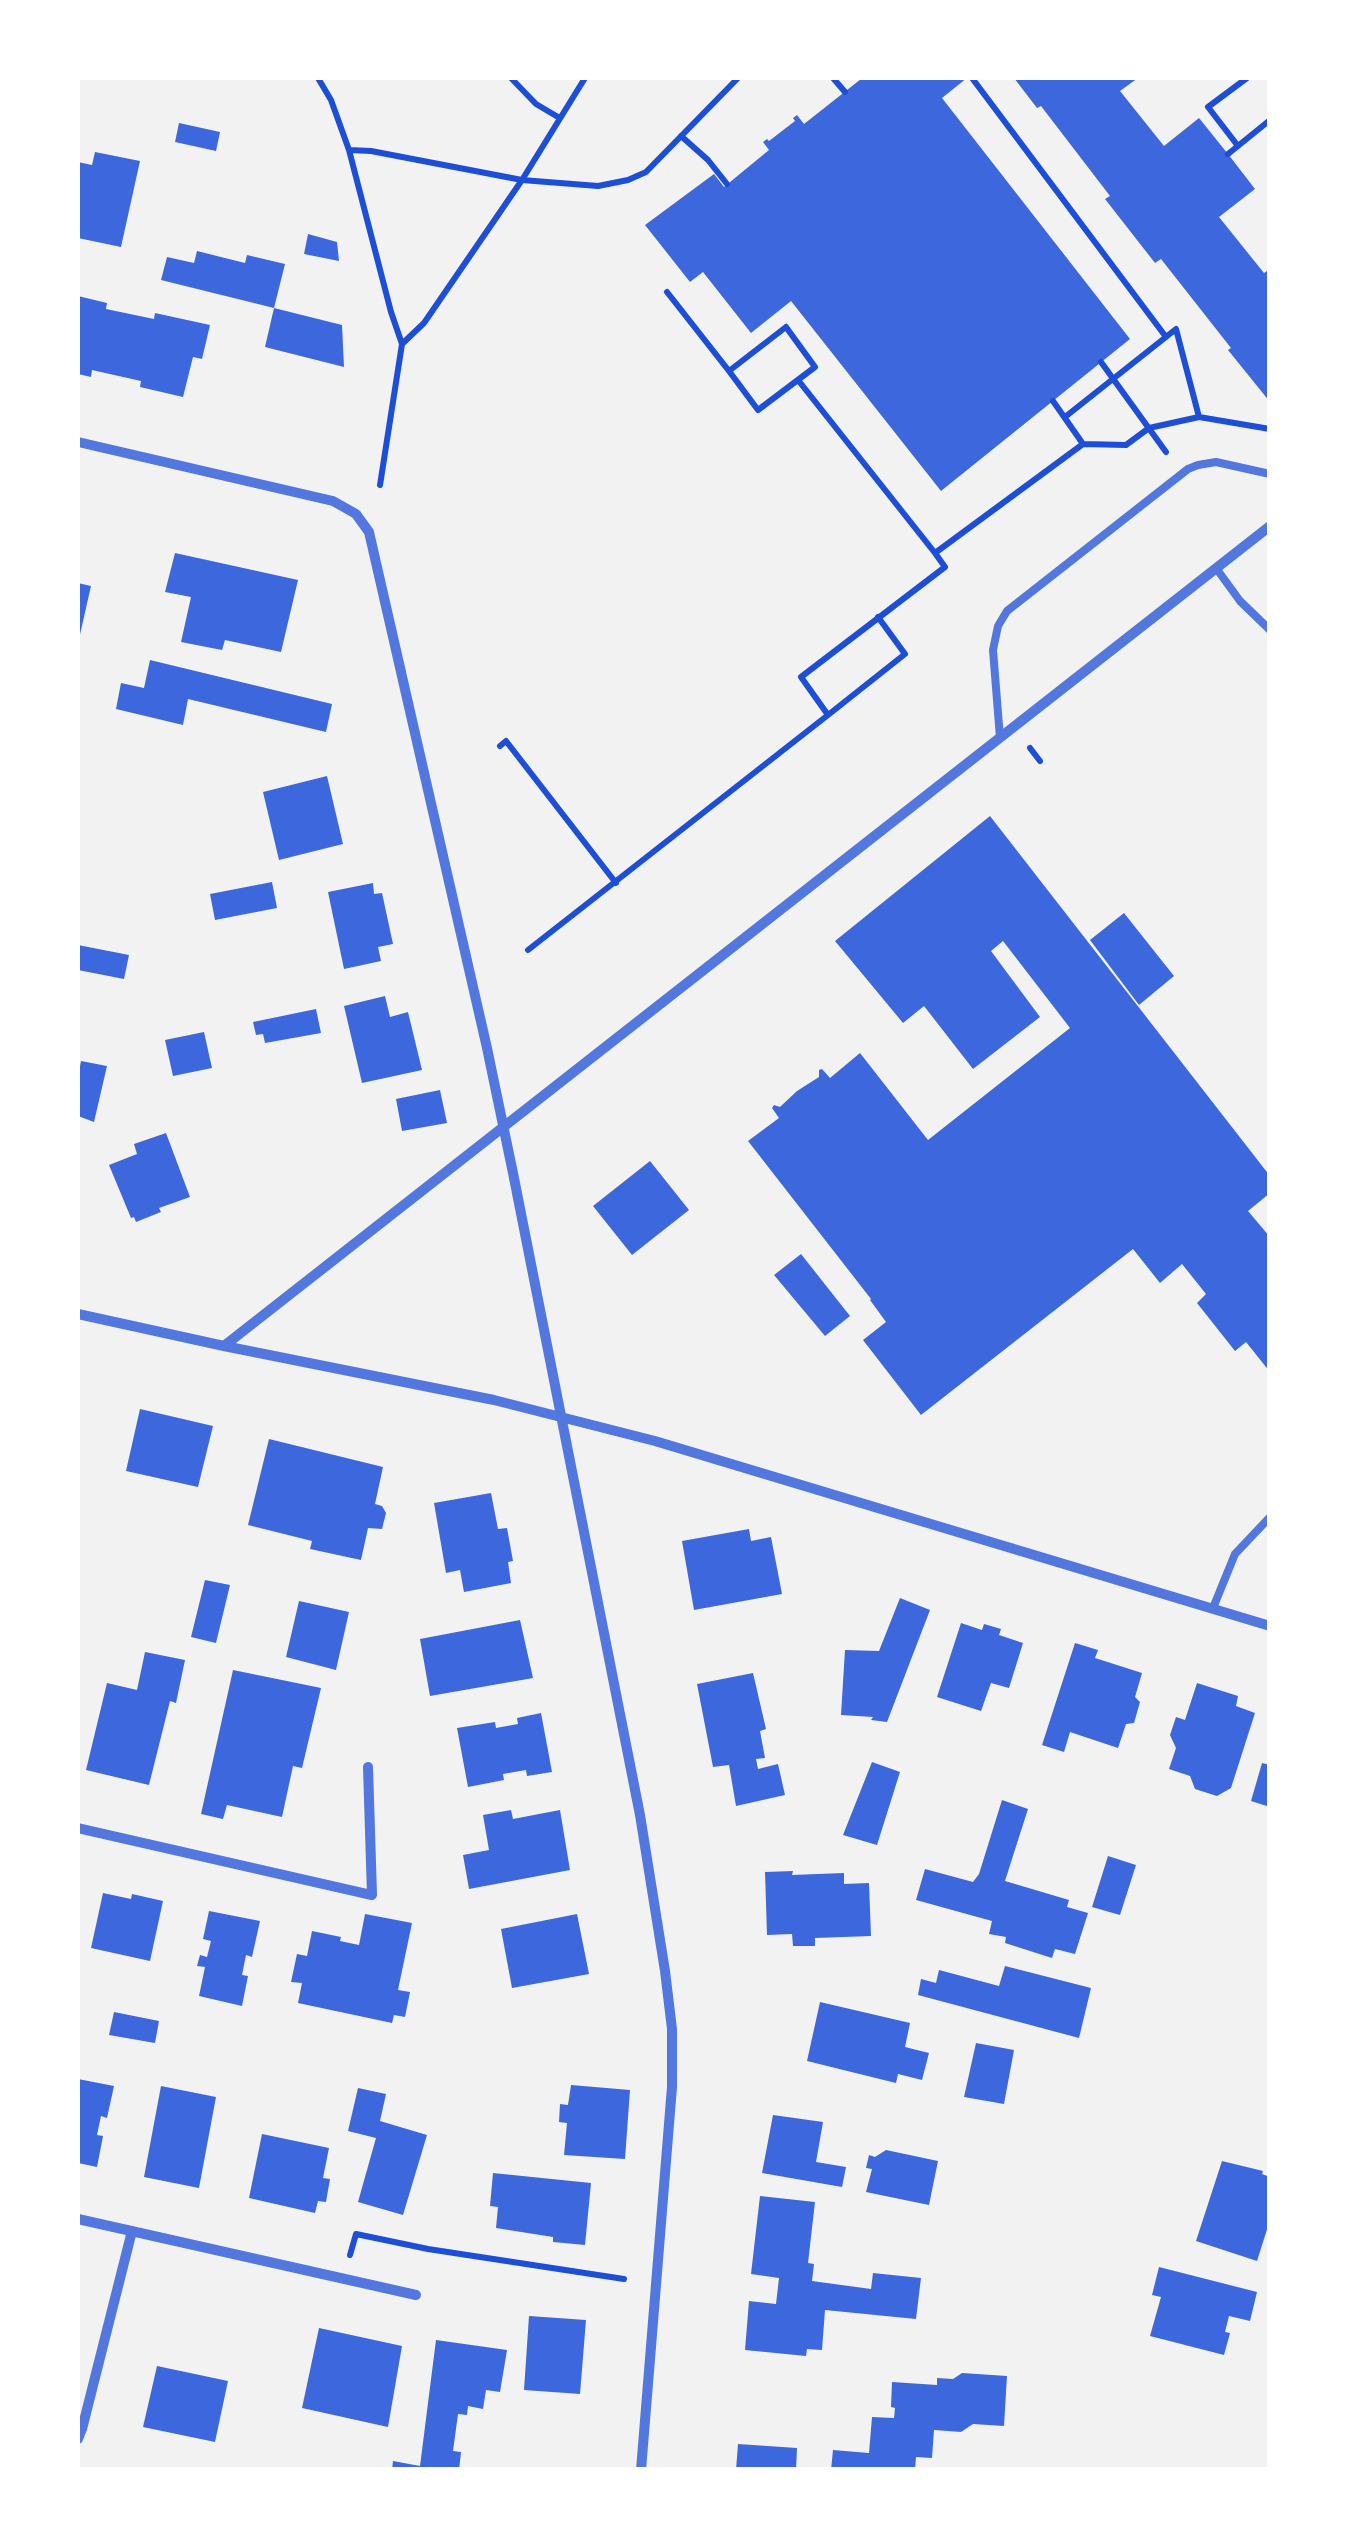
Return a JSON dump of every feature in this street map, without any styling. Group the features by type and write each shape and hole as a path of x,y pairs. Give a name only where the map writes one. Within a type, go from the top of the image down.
{"street":[{"path":"78,442 333,501 356,514 369,532 504,1127 640,1815 666,1971 672,2087 641,2470"},
{"path":"224,1346 1270,526"},
{"path":"78,1314 494,1400 655,1441 1270,1626"},
{"path":"78,1828 372,1895 368,1768"},
{"path":"78,2219 416,2295"},
{"path":"78,2439 132,2230"}],"lane":[{"path":"1000,738 992,650 1006,610 1188,470 1216,462 1270,474"},
{"path":"1216,568 1270,630"},
{"path":"1213,1608 1234,1554 1270,1517"}],"path":[{"path":"318,78 331,100 349,150 402,344 380,485"},
{"path":"511,78 536,104 558,118"},
{"path":"402,344 424,323 522,180 584,78"},
{"path":"832,78 845,92"},
{"path":"972,78 1166,337"},
{"path":"1238,146 1208,107 1247,78"},
{"path":"349,150 522,180 598,186 646,172 733,79"},
{"path":"1228,154 1270,120"},
{"path":"680,136 708,160 727,184"},
{"path":"667,292 758,410 816,366 786,327 728,370"},
{"path":"1064,417 1176,329 1199,417"},
{"path":"1101,362 1166,452"},
{"path":"798,380 945,567 801,677 828,715"},
{"path":"1053,401 1083,444"},
{"path":"936,553 1083,444 1126,444 1150,428 1199,417 1270,430"},
{"path":"528,950 905,654 878,617"},
{"path":"500,746 506,740 616,882"},
{"path":"344,2279 356,2234 428,2249 624,2278"}],"building":[{"path":"860,78 967,78 942,98 1130,339 941,491 791,301 751,333 703,272 690,282 645,225 714,174 724,187 769,150 763,142 795,121 797,115 804,124"},
{"path":"1014,78 1138,78 1120,91 1164,146 1199,118 1228,154 1255,189 1219,217 1264,273 1270,269 1270,402 1161,259 1155,263 1105,199 1110,196 1041,106 1037,108"},
{"path":"179,123 220,132 216,151 175,142"},
{"path":"95,152 140,161 121,247 78,238 78,162 92,165"},
{"path":"308,234 337,242 339,261 304,254"},
{"path":"197,251 245,263 247,255 285,264 274,308 161,280 167,257 194,263"},
{"path":"78,296 107,303 106,309 154,319 155,313 210,325 202,359 193,357 183,397 140,387 141,381 92,370 91,377 78,374"},
{"path":"274,308 342,325 344,367 265,347"},
{"path":"175,553 298,580 281,652 225,640 222,650 181,642 191,597 165,592"},
{"path":"78,583 91,586 79,639 78,639"},
{"path":"150,660 332,704 326,732 188,699 183,725 116,709 121,683 144,688"},
{"path":"327,776 343,844 279,860 263,792"},
{"path":"990,816 1270,1176 1270,1193 1248,1211 1270,1237 1270,1372 1246,1342 1235,1351 1197,1303 1206,1294 1182,1264 1160,1283 1133,1249 921,1415 863,1340 886,1322 748,1141 779,1118 774,1105 780,1107 819,1077 819,1070 830,1078 860,1053 928,1140 1070,1028 1003,941 991,951 1040,1017 973,1069 924,1006 903,1023 835,941"},
{"path":"272,882 277,908 215,920 210,894"},
{"path":"373,883 374,894 382,893 393,944 378,947 381,961 344,969 328,892"},
{"path":"1124,913 1174,976 1139,1005 1090,940"},
{"path":"78,945 129,955 124,979 78,970"},
{"path":"385,996 390,1017 408,1012 422,1070 362,1083 344,1006"},
{"path":"316,1009 321,1033 265,1043 263,1034 256,1035 253,1022"},
{"path":"204,1032 212,1068 173,1076 165,1040"},
{"path":"81,1061 107,1066 94,1122 78,1116"},
{"path":"440,1090 447,1123 402,1131 396,1099"},
{"path":"166,1133 190,1197 159,1208 161,1212 136,1222 109,1165 137,1154 134,1144"},
{"path":"650,1161 689,1210 632,1255 593,1206"},
{"path":"801,1254 850,1316 825,1336 774,1275"},
{"path":"140,1409 213,1426 198,1487 126,1471"},
{"path":"269,1439 383,1467 375,1504 386,1513 382,1529 368,1528 361,1560 310,1549 312,1541 248,1525"},
{"path":"491,1493 498,1529 507,1528 513,1561 508,1562 511,1583 464,1592 460,1570 446,1573 434,1503"},
{"path":"749,1529 751,1541 771,1537 782,1594 694,1610 682,1541"},
{"path":"205,1580 230,1585 216,1643 191,1637"},
{"path":"900,1598 930,1610 887,1722 841,1715 845,1650 879,1651"},
{"path":"299,1601 349,1612 336,1670 286,1657"},
{"path":"520,1620 533,1678 430,1696 420,1639"},
{"path":"961,1623 982,1630 984,1624 1001,1629 999,1635 1023,1643 1009,1688 991,1683 981,1711 937,1697"},
{"path":"1075,1643 1098,1650 1095,1658 1142,1673 1135,1697 1140,1702 1134,1723 1126,1724 1118,1748 1070,1732 1064,1752 1042,1745"},
{"path":"145,1652 185,1660 176,1703 170,1701 149,1785 86,1770 107,1683 137,1690"},
{"path":"233,1670 321,1688 302,1768 293,1766 282,1817 227,1805 223,1819 201,1814"},
{"path":"753,1673 766,1729 760,1731 765,1758 756,1759 758,1769 778,1764 785,1795 736,1806 729,1765 713,1767 697,1684"},
{"path":"1197,1683 1238,1696 1236,1706 1255,1713 1231,1788 1217,1796 1195,1789 1190,1776 1169,1769 1176,1748 1170,1735 1176,1717 1185,1720"},
{"path":"541,1713 552,1772 527,1776 526,1770 503,1774 504,1780 468,1787 457,1728 495,1722 496,1728 518,1724 517,1718"},
{"path":"872,1762 900,1772 877,1845 843,1835"},
{"path":"1262,1763 1270,1765 1270,1807 1251,1801"},
{"path":"1002,1800 1028,1809 1005,1881 1069,1900 1067,1907 1088,1913 1075,1954 1055,1949 1052,1958 1005,1943 1006,1937 989,1934 992,1921 916,1900 925,1869 973,1882"},
{"path":"511,1810 513,1819 560,1810 570,1870 469,1889 463,1855 489,1850 483,1815"},
{"path":"1108,1856 1136,1865 1120,1915 1092,1907"},
{"path":"793,1871 792,1875 844,1873 844,1884 869,1883 871,1936 815,1938 815,1946 793,1946 792,1934 767,1935 765,1872"},
{"path":"103,1893 163,1901 150,1961 91,1948"},
{"path":"209,1911 260,1921 252,1957 246,1955 242,1975 248,1976 242,2006 199,1996 205,1967 197,1966 200,1955 207,1957 211,1941 203,1939"},
{"path":"365,1914 412,1923 398,1990 410,1992 405,2017 394,2015 392,2023 298,2003 302,1983 291,1982 297,1954 307,1956 312,1931 359,1945"},
{"path":"577,1914 589,1974 512,1988 501,1929"},
{"path":"1005,1966 1091,1988 1079,2038 918,1995 921,1979 936,1983 939,1970 999,1986"},
{"path":"820,2002 910,2023 905,2047 929,2053 922,2080 898,2074 896,2083 807,2061"},
{"path":"114,2012 159,2021 155,2043 109,2035"},
{"path":"976,2043 1014,2050 1004,2104 964,2097"},
{"path":"78,2079 114,2086 107,2118 101,2116 97,2135 103,2136 97,2167 78,2163"},
{"path":"571,2085 630,2090 625,2159 564,2155 567,2123 559,2122 560,2104 568,2105"},
{"path":"161,2086 216,2097 199,2188 144,2177"},
{"path":"358,2088 386,2094 380,2121 427,2135 403,2215 358,2202 376,2138 348,2131"},
{"path":"773,2115 823,2122 816,2162 846,2167 842,2187 762,2173"},
{"path":"262,2134 329,2148 323,2178 330,2179 326,2202 318,2201 315,2213 249,2198"},
{"path":"886,2150 938,2161 929,2205 866,2192 872,2169 866,2168 869,2155 875,2157"},
{"path":"1222,2161 1263,2171 1270,2177 1270,2220 1257,2261 1196,2241"},
{"path":"493,2173 591,2183 585,2245 553,2242 553,2237 496,2228 498,2207 490,2206"},
{"path":"760,2196 815,2202 808,2263 814,2264 812,2281 871,2289 873,2273 921,2278 916,2319 825,2310 822,2350 807,2349 806,2356 745,2350 749,2301 776,2304 779,2278 751,2274"},
{"path":"1159,2267 1257,2292 1250,2321 1229,2316 1225,2332 1230,2333 1224,2355 1150,2336 1161,2297 1152,2295"},
{"path":"529,2316 586,2320 580,2394 524,2390"},
{"path":"319,2328 402,2346 388,2427 302,2408"},
{"path":"436,2340 507,2350 500,2392 486,2390 483,2409 468,2406 467,2415 458,2414 453,2451 461,2452 459,2470 392,2470 393,2461 420,2466"},
{"path":"157,2366 228,2381 215,2442 143,2427"},
{"path":"962,2373 1007,2376 1004,2426 973,2424 961,2432 934,2430 932,2458 916,2457 915,2470 831,2470 833,2450 869,2453 872,2417 894,2418 892,2382 937,2385 937,2378 953,2379"},
{"path":"738,2444 797,2448 796,2470 736,2470"}]}
